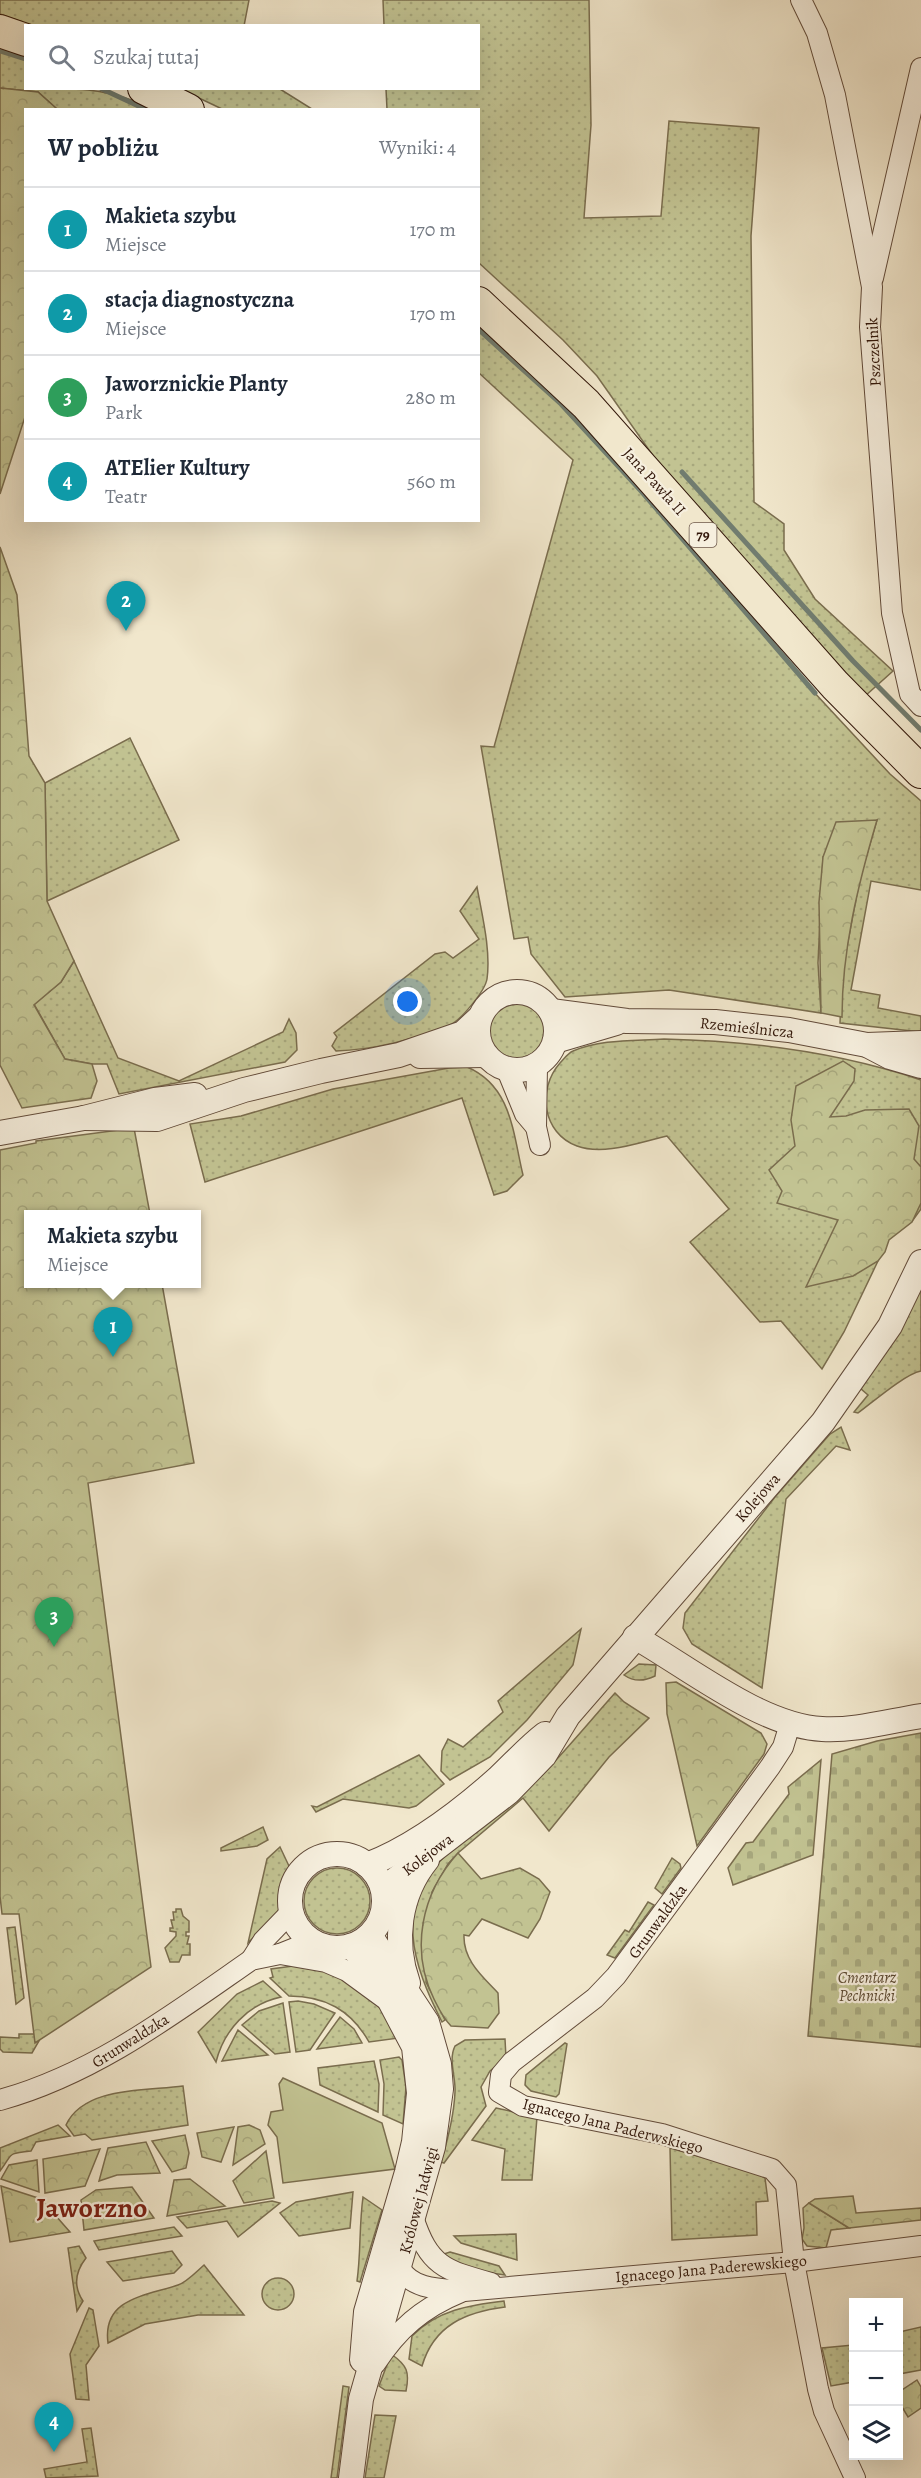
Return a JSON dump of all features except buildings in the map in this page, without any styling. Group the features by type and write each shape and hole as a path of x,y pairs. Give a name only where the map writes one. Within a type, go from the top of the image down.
{"main road":[{"path":"0,31 24,39"},
{"path":"148,90 184,108"},
{"name":"Jana Pawła II","path":"480,305 586,404 835,686 921,772"}],"street":[{"name":"Pszczelnik","path":"801,0 817,33 835,95 872,287 870,327 892,613 910,694 921,706"},
{"path":"872,287 921,68"},
{"path":"0,1133 84,1118 157,1119 244,1090 399,1055 463,1034 478,1020 486,1006 497,997 510,992 525,992 540,999 551,1011 556,1026 555,1041 548,1056 537,1066 525,1070 507,1070 494,1065 484,1055 477,1038 478,1020"},
{"name":"Rzemieślnicza","path":"551,1011 627,1020 715,1022 789,1030 867,1045 921,1043"},
{"name":"Rzemieślnicza","path":"555,1041 627,1020"},
{"name":"Rzemieślnicza","path":"867,1045 890,1057 921,1066"},
{"path":"399,1055 484,1055"},
{"path":"507,1070 525,1114 538,1136 537,1066"},
{"name":"Kolejowa","path":"383,1889 509,1792 544,1756 568,1716 847,1391 890,1326 921,1262"},
{"path":"635,1637 756,1709 790,1724 837,1730 921,1716"},
{"name":"Kolejowa","path":"367,1865 386,1857 452,1814 568,1716"},
{"name":"Grunwaldzka","path":"499,2092 501,2075 512,2062 594,1998 616,1976 774,1760 788,1734 790,1724"},
{"path":"415,2002 402,1967 400,1917 420,1869 438,1845"},
{"path":"341,1854 367,1865 383,1889 382,1915 361,1940 338,1948 310,1942 298,1928 291,1912 293,1886 300,1872 311,1862 323,1856 341,1854"},
{"name":"Grunwaldzka","path":"251,1960 263,1941 291,1912"},
{"name":"Królowej Jadwigi","path":"361,1940 415,2002 427,2022 439,2064 441,2089 437,2130 413,2217 390,2266"},
{"name":"Królowej Jadwigi","path":"351,2478 361,2399 370,2371 414,2142 420,2093 414,2047 376,1975 361,1940"},
{"name":"Grunwaldzka","path":"0,2100 54,2082 106,2057 251,1960 280,1954 310,1942"},
{"path":"280,1954 326,1962 347,1971 391,2003"},
{"name":"Ignacego Jana Paderwskiego","path":"499,2092 523,2106 662,2134 772,2169 786,2185 795,2262 818,2389 828,2420 855,2478"},
{"path":"361,2399 366,2312 390,2266 411,2260 431,2258 413,2217"},
{"name":"Ignacego Jana Paderewskiego","path":"390,2266 406,2279 418,2284 464,2291 500,2286 563,2283 795,2262 921,2246"},
{"name":"Ignacego Jana Paderewskiego","path":"431,2258 456,2273 500,2286"},
{"name":"Ignacego Jana Paderewskiego","path":"370,2371 400,2329 419,2313 464,2291"}],"green space":[{"path":"0,0 249,0 244,24 27,24 0,14"},
{"path":"383,0 589,0 591,125 584,218 661,216 669,121 759,128 751,236 754,502 784,524 784,550 815,599 893,671 864,697 661,467 597,376 563,340 480,264 480,108 387,108 386,90 480,90 480,24 384,24"},
{"path":"0,46 24,55 24,90 91,90 120,96 151,108 56,108 38,92 0,88"},
{"path":"0,88 38,92 56,108 24,108 24,420 0,494"},
{"path":"182,90 282,90 310,108 220,108"},
{"path":"480,331 561,404 641,491 799,676 890,774 921,801 921,890 871,881 851,990 880,995 878,1008 921,1016 921,1032 840,1023 842,973 860,878 877,820 823,857 818,963 821,1013 669,990 565,997 531,954 528,937 514,939 481,746 494,747 573,460 480,374"},
{"path":"0,547 17,595 29,756 45,783 47,901 74,961 61,982 34,1005 65,1059 92,1064 97,1081 91,1098 22,1108 0,1065"},
{"path":"130,738 179,840 47,901 45,783"},
{"path":"877,820 852,917 845,967 842,1017 821,1013 819,902 823,857 836,822"},
{"path":"477,887 488,968 487,979 482,991 472,1005 455,1022 423,1035 379,1046 336,1051 332,1046 337,1037 334,1033 435,954 445,952 453,958 479,939 460,911"},
{"path":"74,961 118,1058 179,1081 283,1032 289,1019 296,1033 297,1050 285,1062 119,1094 107,1064 65,1059 34,1004 61,982"},
{"path":"511,1002 523,1002 533,1006 541,1014 545,1030 541,1046 533,1054 523,1058 511,1058 501,1054 493,1046 489,1036 489,1024 493,1014 501,1006"},
{"path":"664,1039 762,1045 826,1055 921,1080 921,1209 913,1220 888,1238 873,1263 878,1261 844,1332 822,1369 781,1321 760,1322 690,1242 729,1209 667,1136 610,1149 588,1149 565,1140 550,1121 546,1097 548,1085 553,1073 569,1053 606,1042"},
{"path":"843,1061 855,1069 854,1081 830,1117 846,1116 865,1110 909,1109 919,1126 914,1159 921,1167 921,1203 912,1222 889,1240 885,1252 878,1261 853,1276 806,1287 838,1220 777,1203 782,1191 769,1170 795,1146 791,1120 796,1086"},
{"path":"467,1067 482,1075 493,1086 502,1099 513,1128 523,1175 507,1191 494,1195 462,1098 205,1182 190,1124 241,1116 333,1089 449,1068"},
{"path":"134,1128 149,1210 24,1210 24,1288 163,1288 194,1463 88,1483 151,1967 35,2043 19,1914 2,1914 0,1896 0,1150 36,1143 36,1141"},
{"path":"921,1287 921,1371 898,1383 858,1413 854,1412 868,1395 860,1388"},
{"path":"841,1427 850,1450 836,1446 786,1499 762,1688 692,1644 683,1628 685,1613 775,1497 830,1434"},
{"path":"581,1629 573,1665 527,1720 490,1757 450,1780 441,1771 442,1751 448,1739 463,1747 503,1712 498,1701"},
{"path":"639,1664 656,1665 655,1676 640,1680 624,1675"},
{"path":"676,1682 761,1733 767,1744 764,1754 697,1846 667,1714 666,1683"},
{"path":"615,1693 624,1702 649,1718 609,1757 549,1831 523,1798 458,1853 448,1864 432,1892 426,1982 445,2020 442,2022 416,1958 413,1936 414,1915 419,1894 430,1874 447,1854 504,1811 526,1791"},
{"name":"Cmentarz Pechnicki","path":"921,1733 921,2047 808,2036 832,1754 877,1741"},
{"path":"419,1755 444,1784 416,1806 409,1808 343,1799 316,1812 312,1806 317,1807"},
{"path":"821,1760 813,1855 733,1885 728,1868 746,1843 753,1842 789,1794 788,1787"},
{"path":"263,1827 268,1840 257,1846 221,1851 221,1848"},
{"path":"280,1847 289,1866 280,1910 248,1943 267,1859"},
{"path":"458,1853 481,1879 520,1868 539,1879 550,1892 540,1919 528,1938 482,1919 469,1936 464,1935 470,1960 498,1993 499,2013 488,2028 451,2026 443,2017 434,1999 422,1961 423,1923 428,1904 445,1869"},
{"path":"672,1858 680,1864 681,1868 662,1894 655,1888"},
{"path":"337,1868 350,1871 360,1878 367,1888 370,1901 367,1914 360,1924 350,1931 337,1934 324,1931 314,1924 307,1914 304,1901 307,1888 314,1878 324,1871"},
{"path":"648,1902 654,1905 615,1958 607,1955 625,1930 629,1932"},
{"path":"176,1909 181,1909 183,1916 189,1921 189,1932 186,1932 186,1936 189,1936 187,1944 190,1944 190,1955 182,1955 179,1962 170,1962 165,1948 176,1936 176,1932 170,1931 170,1928 173,1928 171,1920 174,1920 173,1912 176,1912"},
{"path":"15,1927 24,1998 16,2004 7,1928"},
{"path":"293,1966 334,1973 382,2007 399,2038 369,2042 354,2021 336,2007 314,1999 289,1996 270,1978 273,1977 271,1969"},
{"path":"263,1981 281,1997 258,2006 239,2020 225,2039 216,2062 198,2032 237,1994"},
{"path":"289,2002 314,2004 335,2013 310,2050 296,2052"},
{"path":"283,2003 290,2052 275,2054 242,2025 259,2011"},
{"path":"340,2017 354,2029 362,2043 317,2049"},
{"path":"238,2030 268,2055 222,2061"},
{"path":"19,2034 43,2034 32,2053 3,2052 0,2049 0,2037 19,2038"},
{"path":"505,2039 506,2058 490,2071 481,2087 486,2106 444,2163 441,2162 453,2110 455,2086 452,2057 455,2046 465,2040"},
{"path":"565,2043 567,2044 559,2094 556,2097 531,2091 525,2085 526,2075"},
{"path":"399,2057 402,2060 406,2087 403,2124 383,2115 384,2084 380,2060"},
{"path":"374,2061 379,2084 378,2112 320,2085 318,2068"},
{"path":"283,2078 382,2123 395,2169 283,2183 277,2137 268,2125 271,2112 283,2110 279,2084"},
{"path":"183,2086 188,2125 92,2140 85,2134 74,2136 66,2125 75,2112 101,2097 135,2090"},
{"path":"496,2108 537,2117 532,2180 502,2180 505,2149 472,2140"},
{"path":"58,2125 70,2136 36,2142 31,2151 11,2155 0,2171 0,2148"},
{"path":"249,2125 260,2130 265,2144 233,2165 238,2127"},
{"path":"234,2127 221,2162 202,2157 197,2133"},
{"path":"185,2135 189,2153 186,2168 172,2172 152,2141"},
{"path":"146,2142 160,2173 117,2175 99,2181 108,2148"},
{"path":"670,2148 754,2172 765,2178 768,2201 756,2202 757,2235 672,2240"},
{"path":"100,2149 85,2186 45,2193 43,2159"},
{"path":"266,2151 274,2198 244,2203 233,2181"},
{"path":"37,2160 39,2192 1,2179 9,2165"},
{"path":"190,2179 225,2206 167,2216 174,2180"},
{"path":"1,2186 41,2199 70,2232 10,2242"},
{"path":"132,2187 154,2218 84,2230 81,2200 96,2190"},
{"path":"353,2192 350,2228 299,2236 280,2213 296,2202"},
{"path":"853,2196 856,2213 921,2208 921,2220 849,2228 809,2203 815,2199"},
{"path":"363,2197 382,2210 360,2282 357,2281"},
{"path":"272,2201 280,2203 238,2237 227,2221 187,2228 177,2217"},
{"path":"809,2203 849,2228 831,2230 826,2248 807,2246 802,2239 803,2208"},
{"path":"174,2227 182,2236 99,2250 94,2241"},
{"path":"516,2234 517,2260 461,2243 454,2236"},
{"path":"79,2246 86,2258 79,2269 77,2279 78,2290 83,2301 77,2311 68,2248"},
{"path":"172,2251 182,2265 174,2273 123,2281 107,2262"},
{"path":"450,2252 499,2266 505,2275 471,2270 441,2255"},
{"path":"204,2265 244,2315 198,2315 145,2324 108,2343 108,2328 112,2316 119,2308 140,2296 181,2284"},
{"path":"278,2278 289,2283 294,2294 289,2305 278,2310 267,2305 262,2294 267,2283"},
{"path":"504,2301 505,2307 477,2313 453,2323 435,2340 422,2366 409,2359 412,2336 432,2320 455,2310"},
{"path":"89,2308 93,2310 99,2346 86,2365 89,2400 76,2399 70,2354"},
{"path":"921,2327 921,2370 903,2373 903,2331"},
{"path":"849,2345 849,2383 831,2386 822,2348"},
{"path":"391,2354 401,2362 406,2370 408,2379 406,2391 385,2390 379,2386"},
{"path":"917,2380 921,2387 921,2408 908,2417 903,2409 903,2389"},
{"path":"343,2386 349,2387 337,2478 331,2478"},
{"path":"375,2415 396,2416 384,2478 365,2478"},
{"path":"91,2428 98,2476 46,2478 44,2469 87,2462 82,2429"}],"waterway":[{"path":"0,51 24,58"},
{"path":"104,90 143,108"},
{"path":"480,331 561,404 642,492 815,693"},
{"path":"682,472 853,661 921,730"}],"place":[{"name":"stacja diagnostyczna","path":"126,631"},
{"name":"Makieta szybu","path":"113,1357"},
{"name":"Jaworznickie Planty","path":"54,1647"},
{"name":"ATElier Kultury","path":"54,2452"}],"district":[{"name":"Jaworzno","path":"92,2207"}]}
